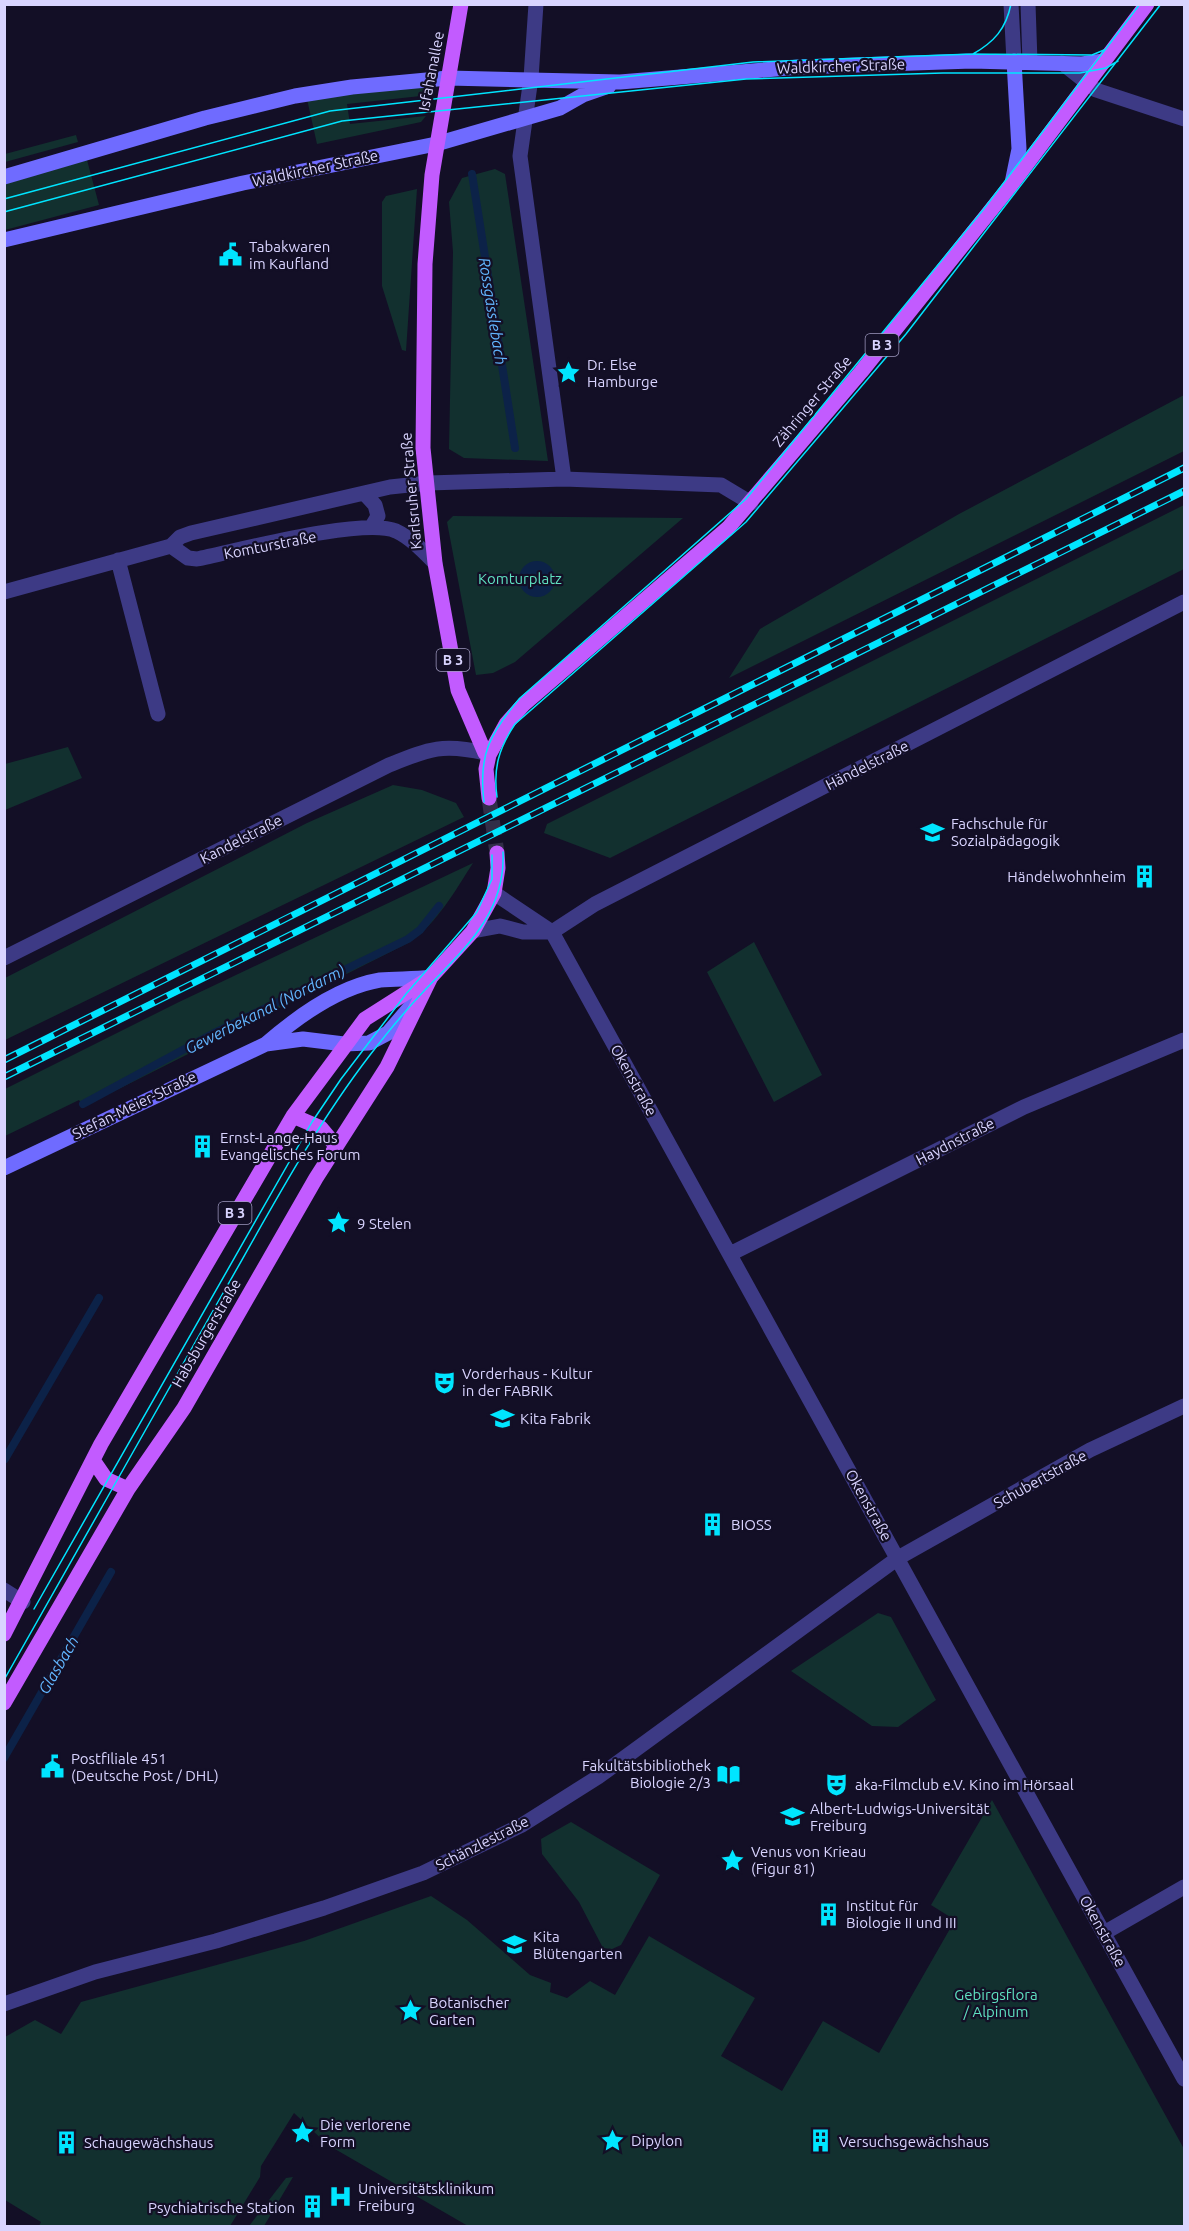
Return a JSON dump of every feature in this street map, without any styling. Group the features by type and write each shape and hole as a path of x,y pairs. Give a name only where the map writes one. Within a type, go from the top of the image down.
{"main road":[{"name":"Isfahanallee","path":"436,144 461,4"},
{"name":"Zähringer Straße","path":"487,754 506,724 524,704 728,528 751,503 861,372 1011,185 1147,4"},
{"name":"Waldkircher Straße","path":"4,177 206,118 295,96 352,87 448,78 531,78 620,82 800,67 1104,61"},
{"path":"1011,185 1019,149 1014,62"},
{"name":"Waldkircher Straße","path":"4,240 243,183 436,144 560,108 583,95 620,82"},
{"name":"Karlsruher Straße","path":"436,144 425,264 423,448 435,563 458,690 487,754"},
{"name":"B 3","path":"487,754 489,798"},
{"name":"Habsburgerstraße","path":"4,1703 128,1489 184,1408 336,1146 387,1067 432,976 473,931 494,893 498,868 497,853"},
{"name":"Habsburgerstraße","path":"4,1634 93,1460 293,1116 365,1018 432,976"},
{"name":"Stefan-Meier-Straße","path":"4,1168 266,1044 293,1019 344,993 379,980 432,976"},
{"name":"Stefan-Meier-Straße","path":"266,1044 303,1040 344,1044 369,1043 388,1033 422,993"},
{"path":"293,1116 321,1128 336,1146"},
{"path":"93,1460 106,1479 128,1489"}],"street":[{"path":"536,4 531,78 520,156 564,479"},
{"path":"1011,4 1014,62"},
{"path":"1028,4 1030,62"},
{"path":"1062,63 1096,90 1185,119"},
{"path":"428,483 564,479 721,485 751,503"},
{"name":"Komturstraße","path":"4,592 171,546 180,537 191,532 390,487 428,483"},
{"path":"364,493 375,506 378,516 372,526"},
{"name":"Komturstraße","path":"171,546 188,558 197,559 372,526 396,531 418,546 435,563"},
{"path":"118,560 158,714"},
{"name":"Händelstraße","path":"552,932 595,904 1185,602"},
{"name":"Kandelstraße","path":"4,958 389,765 429,749 448,746 487,754"},
{"name":"Okenstraße","path":"494,893 552,932 1185,2079"},
{"path":"473,931 500,926 523,932 552,932"},
{"name":"Haydnstraße","path":"730,1254 1023,1107 1185,1040"},
{"name":"Schubertstraße","path":"898,1558 1090,1450 1185,1406"},
{"name":"Schänzlestraße","path":"4,2004 95,1972 216,1941 324,1908 423,1873 522,1825 598,1777 898,1558"},
{"path":"4,1590 22,1602"},
{"path":"1104,1933 1185,1887"}],"green space":[{"path":"426,86 430,88 430,95 347,104 350,124 426,116 421,122 317,144 307,99"},
{"path":"76,135 78,142 5,162 5,154"},
{"path":"87,160 99,205 5,230 5,184"},
{"path":"495,169 505,174 548,461 464,458 449,449 453,252 449,202 462,178"},
{"path":"417,189 406,351 402,350 382,286 382,202 386,196"},
{"path":"1184,395 1184,451 729,678 760,629 959,514"},
{"path":"1184,505 1184,569 610,858 544,833 547,824"},
{"name":"Komturplatz","path":"453,516 683,518 515,662 493,673 476,675 447,522"},
{"path":"68,747 82,778 5,810 5,764"},
{"path":"393,785 422,790 456,803 464,817 5,1040 5,978 307,823"},
{"path":"473,863 437,916 410,942 83,1107 79,1100 5,1136 5,1089 179,1002"},
{"path":"754,942 822,1075 774,1102 707,972"},
{"path":"878,1613 891,1617 936,1700 898,1727 872,1726 791,1671"},
{"name":"Botanischer Garten","path":"992,1800 1184,2149 1184,2226 468,2226 328,2145 294,2113 261,2166 260,2177 230,2226 39,2226 41,2222 5,2200 5,2037 35,2020 61,2034 81,2002 304,1941 431,1896 467,1920 530,1975 551,1983 550,1992 567,1998 590,1981 615,1995 649,1936 755,1998 721,2056 782,2091 823,2021 879,2053 955,1920 931,1905"},
{"path":"571,1822 660,1875 621,1945 612,1949 603,1948 579,1902 542,1854 541,1839"},
{"path":"293,2177 264,2226 249,2226 286,2178"}],"water":[{"path":"537,561 550,566 555,579 550,592 537,597 524,592 519,579 524,566"}],"waterway":[{"name":"Rossgässlebach","path":"472,174 515,448"},
{"name":"Gewerbekanal (Nordarm)","path":"83,1104 216,1032 408,939 420,930 439,906"},
{"name":"Gewerbekanal (Nordarm)","path":"5,1459 99,1298"},
{"name":"Glasbach","path":"4,1758 111,1572"}],"tunnel":[{"path":"489,798 497,853"}],"tram line":[{"path":"4,199 330,111 753,62 973,54 998,34 1006,21 1011,4"},
{"path":"484,802 483,771 488,746 501,722 520,698 746,499 983,210 1140,4"},
{"path":"497,797 498,759 515,724 746,522 906,334 1161,4"},
{"path":"973,54 1092,55 1104,50"},
{"path":"4,212 342,121 746,79 943,73 1080,73 1106,68 1118,61"},
{"path":"4,1680 307,1147 370,1055 410,1006 467,945 490,912 502,874 503,852"},
{"path":"34,1609 312,1122 341,1079 406,994 477,912 492,879 492,855"}],"railway":[{"path":"4,1060 1184,468"},
{"path":"4,1077 1184,491"}],"place":[{"name":"Tabakwaren im Kaufland","path":"231,255"},
{"name":"Dr. Else Hamburge","path":"569,373"},
{"name":"Fachschule für Sozialpädagogik","path":"933,832"},
{"name":"Händelwohnheim","path":"1144,876"},
{"name":"Ernst-Lange-Haus Evangelisches Forum","path":"202,1146"},
{"name":"9 Stelen","path":"339,1223"},
{"name":"Vorderhaus - Kultur in der FABRIK","path":"444,1382"},
{"name":"Kita Fabrik","path":"502,1418"},
{"name":"BIOSS","path":"713,1524"},
{"name":"Postfiliale 451 (Deutsche Post / DHL)","path":"53,1767"},
{"name":"Fakultätsbibliothek Biologie 2/3","path":"729,1774"},
{"name":"aka-Filmclub e.V. Kino im Hörsaal","path":"837,1784"},
{"name":"Albert-Ludwigs-Universität Freiburg","path":"792,1817"},
{"name":"Venus von Krieau (Figur 81)","path":"733,1860"},
{"name":"Institut für Biologie II und III","path":"828,1914"},
{"name":"Kita Blütengarten","path":"515,1945"},
{"name":"Botanischer Garten","path":"411,2011"},
{"name":"Die verlorene Form","path":"302,2133"},
{"name":"Dipylon","path":"613,2140"},
{"name":"Versuchsgewächshaus","path":"821,2141"},
{"name":"Schaugewächshaus","path":"66,2142"},
{"name":"Universitätsklinikum Freiburg","path":"340,2197"},
{"name":"Psychiatrische Station","path":"313,2207"}],"park label":[{"name":"Gebirgsflora / Alpinum","path":"996,2002"}]}
